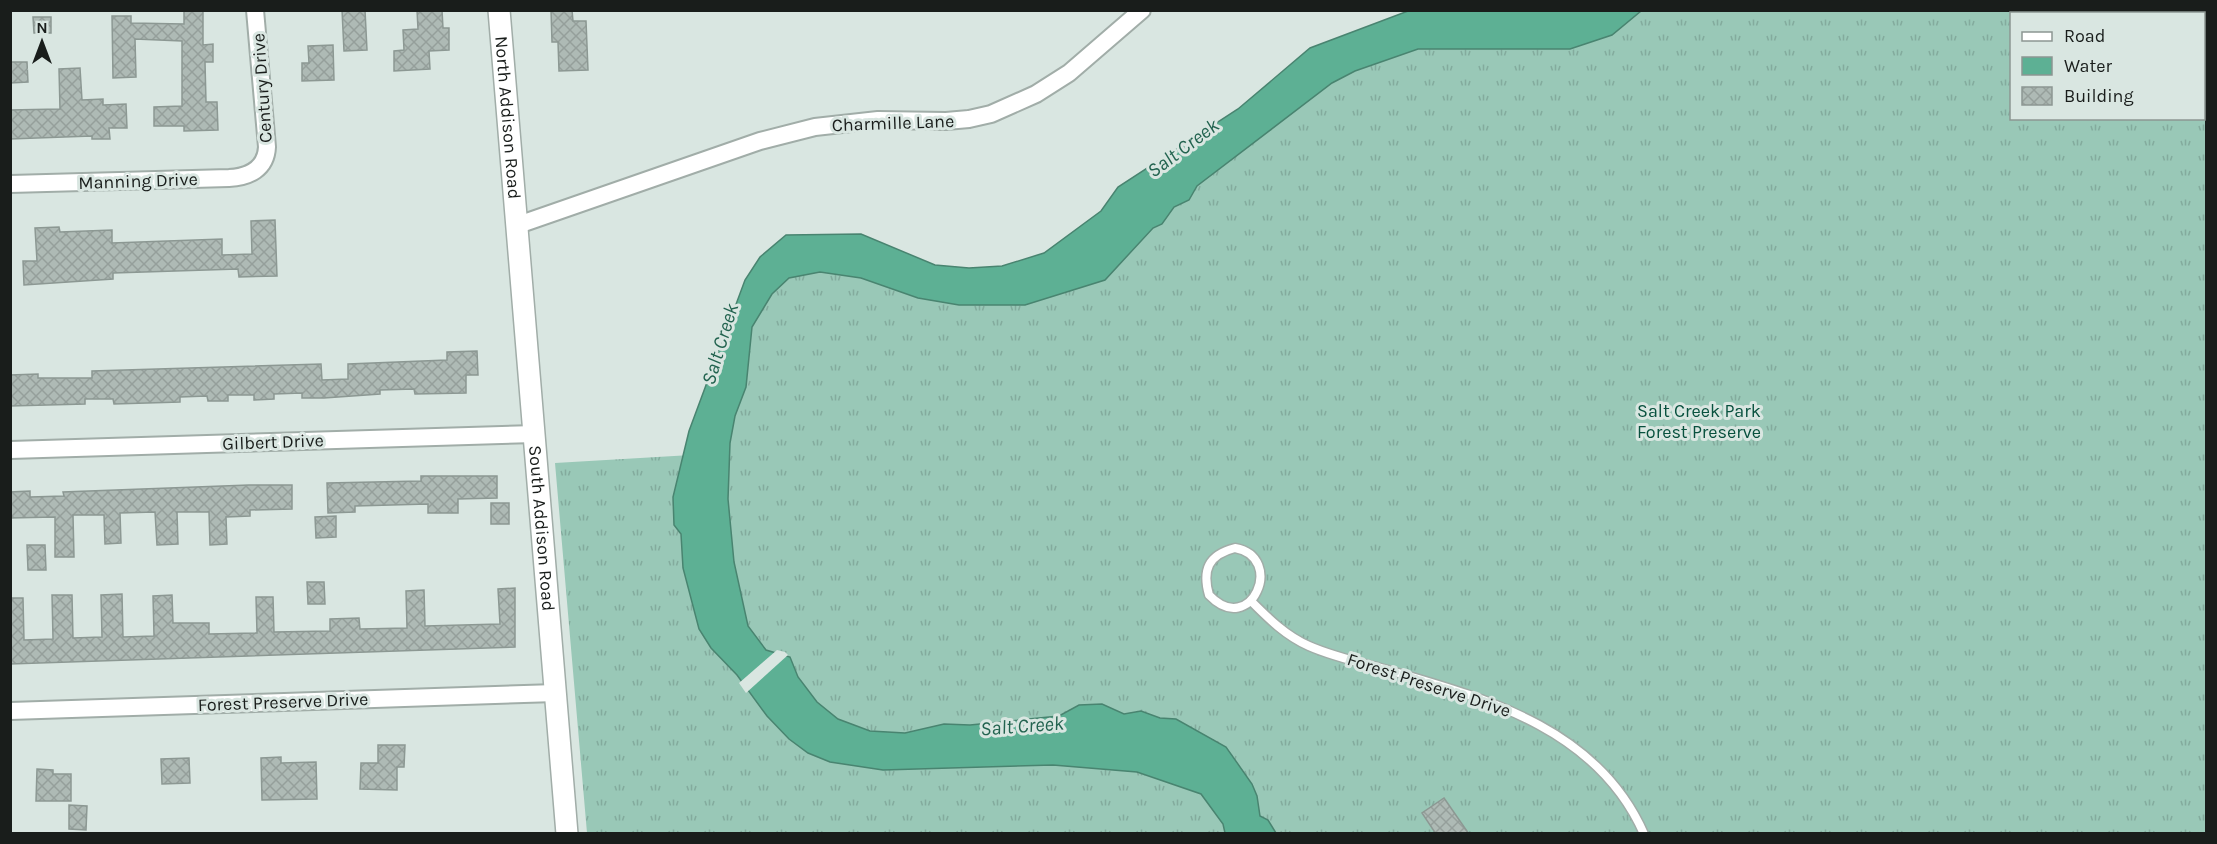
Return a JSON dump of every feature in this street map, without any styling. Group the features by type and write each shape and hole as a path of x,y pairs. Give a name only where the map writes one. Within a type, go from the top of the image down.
{"street":[{"name":"Century Drive","path":"255,10 267,147 267,156 262,165"},
{"name":"North Addison Road","path":"499,10 518,225"},
{"name":"Charmille Lane","path":"518,225 760,141 805,129 878,120 946,121 991,114 1036,94 1069,73 1142,10"},
{"name":"Manning Drive","path":"10,184 242,178 262,165"},
{"name":"South Addison Road","path":"518,225 567,834"},
{"name":"Gilbert Drive","path":"10,450 535,434"},
{"name":"Forest Preserve Drive","path":"10,711 556,693"}],"lane":[{"path":"1235,548 1245,550 1258,566 1260,579 1258,591 1252,602 1242,606 1224,606 1209,595 1206,573 1208,565 1226,550 1235,548"},
{"name":"Forest Preserve Drive","path":"1252,602 1277,626 1308,646 1452,689 1504,707 1531,720 1586,756 1607,776 1628,802 1644,834"}],"green space":[{"name":"Salt Creek Park Forest Preserve","path":"1602,10 2206,11 2206,833 587,833 555,463 708,454 751,295 813,255 1008,288 1370,49"}],"water":[{"name":"Salt Creek","path":"1408,11 1641,11 1612,35 1570,49 1418,49 1355,71 1332,83 1197,186 1189,200 1174,207 1162,224 1153,228 1105,280 1025,305 959,305 918,298 861,278 820,272 789,278 772,294 752,327 746,387 735,416 730,443 728,499 734,562 748,626 766,650 790,657 798,677 817,702 838,719 870,731 905,733 944,724 970,725 1059,716 1079,705 1102,704 1124,714 1141,711 1160,718 1176,719 1226,747 1252,784 1257,796 1260,816 1268,820 1276,833 1225,833 1223,824 1201,794 1137,772 1053,765 883,770 830,762 808,753 789,739 767,716 737,675 711,648 699,629 683,568 681,534 674,525 673,497 689,431 745,280 760,257 786,235 861,234 935,265 969,268 1002,266 1044,253 1101,211 1118,187 1238,109 1310,48"}],"pier":[{"path":"777,650 788,655 746,693 739,683"}],"building":[{"path":"184,10 203,10 203,45 213,44 213,62 205,62 206,102 217,102 218,130 184,131 184,126 154,126 154,107 182,106 182,41 135,39 136,77 113,78 112,16 131,16 131,23 184,24"},
{"path":"342,10 365,10 367,50 344,51"},
{"path":"417,10 442,10 443,28 449,28 449,50 429,51 430,69 394,71 394,51 404,50 403,30 418,29"},
{"path":"551,10 572,10 573,21 586,21 588,70 559,71 558,42 552,42"},
{"path":"33,17 51,17 51,33 34,33"},
{"path":"333,45 334,80 302,81 302,63 309,63 308,46"},
{"path":"10,62 27,62 28,82 10,83"},
{"path":"80,68 82,100 103,99 103,105 126,104 127,128 109,128 110,139 92,139 92,136 10,139 10,110 60,109 59,69"},
{"path":"275,220 277,276 239,277 238,269 113,273 113,279 24,285 23,261 37,261 35,228 59,227 60,232 112,230 112,243 222,239 222,255 252,254 251,221"},
{"path":"477,351 478,375 466,375 466,393 415,394 414,389 380,390 380,394 324,398 302,398 302,393 274,394 274,399 254,400 254,395 228,395 228,401 208,401 207,396 180,397 180,402 114,404 113,399 85,399 85,404 10,406 10,375 38,374 38,378 92,378 92,371 321,364 322,380 348,379 348,364 447,360 447,352"},
{"path":"421,476 497,476 497,498 458,499 458,513 428,513 428,504 355,506 355,512 328,513 327,483 421,481"},
{"path":"292,485 292,509 250,510 250,516 226,517 227,544 210,545 209,512 177,512 178,544 157,545 155,512 120,513 121,543 105,544 104,515 73,515 74,557 55,557 55,517 10,518 10,492 30,491 30,497 64,496 63,492"},
{"path":"491,503 509,503 509,524 491,524"},
{"path":"336,516 336,537 316,538 315,517"},
{"path":"27,545 45,545 46,570 28,570"},
{"path":"307,582 324,582 325,604 308,604"},
{"path":"515,588 515,647 10,664 10,598 23,598 24,640 53,639 52,595 72,595 73,638 102,637 101,595 122,594 123,637 154,636 153,596 172,595 173,623 209,623 209,634 257,633 256,597 273,597 274,632 330,631 330,619 359,618 360,629 407,628 406,591 424,590 425,626 500,624 498,589"},
{"path":"378,745 405,745 404,767 397,767 397,790 360,789 361,763 378,763"},
{"path":"281,757 281,763 316,762 317,799 262,800 261,758"},
{"path":"189,758 190,783 162,784 161,759"},
{"path":"37,769 53,770 53,774 71,774 71,801 36,801"},
{"path":"1444,798 1469,834 1436,834 1422,813"},
{"path":"69,805 87,806 86,830 69,829"}]}
